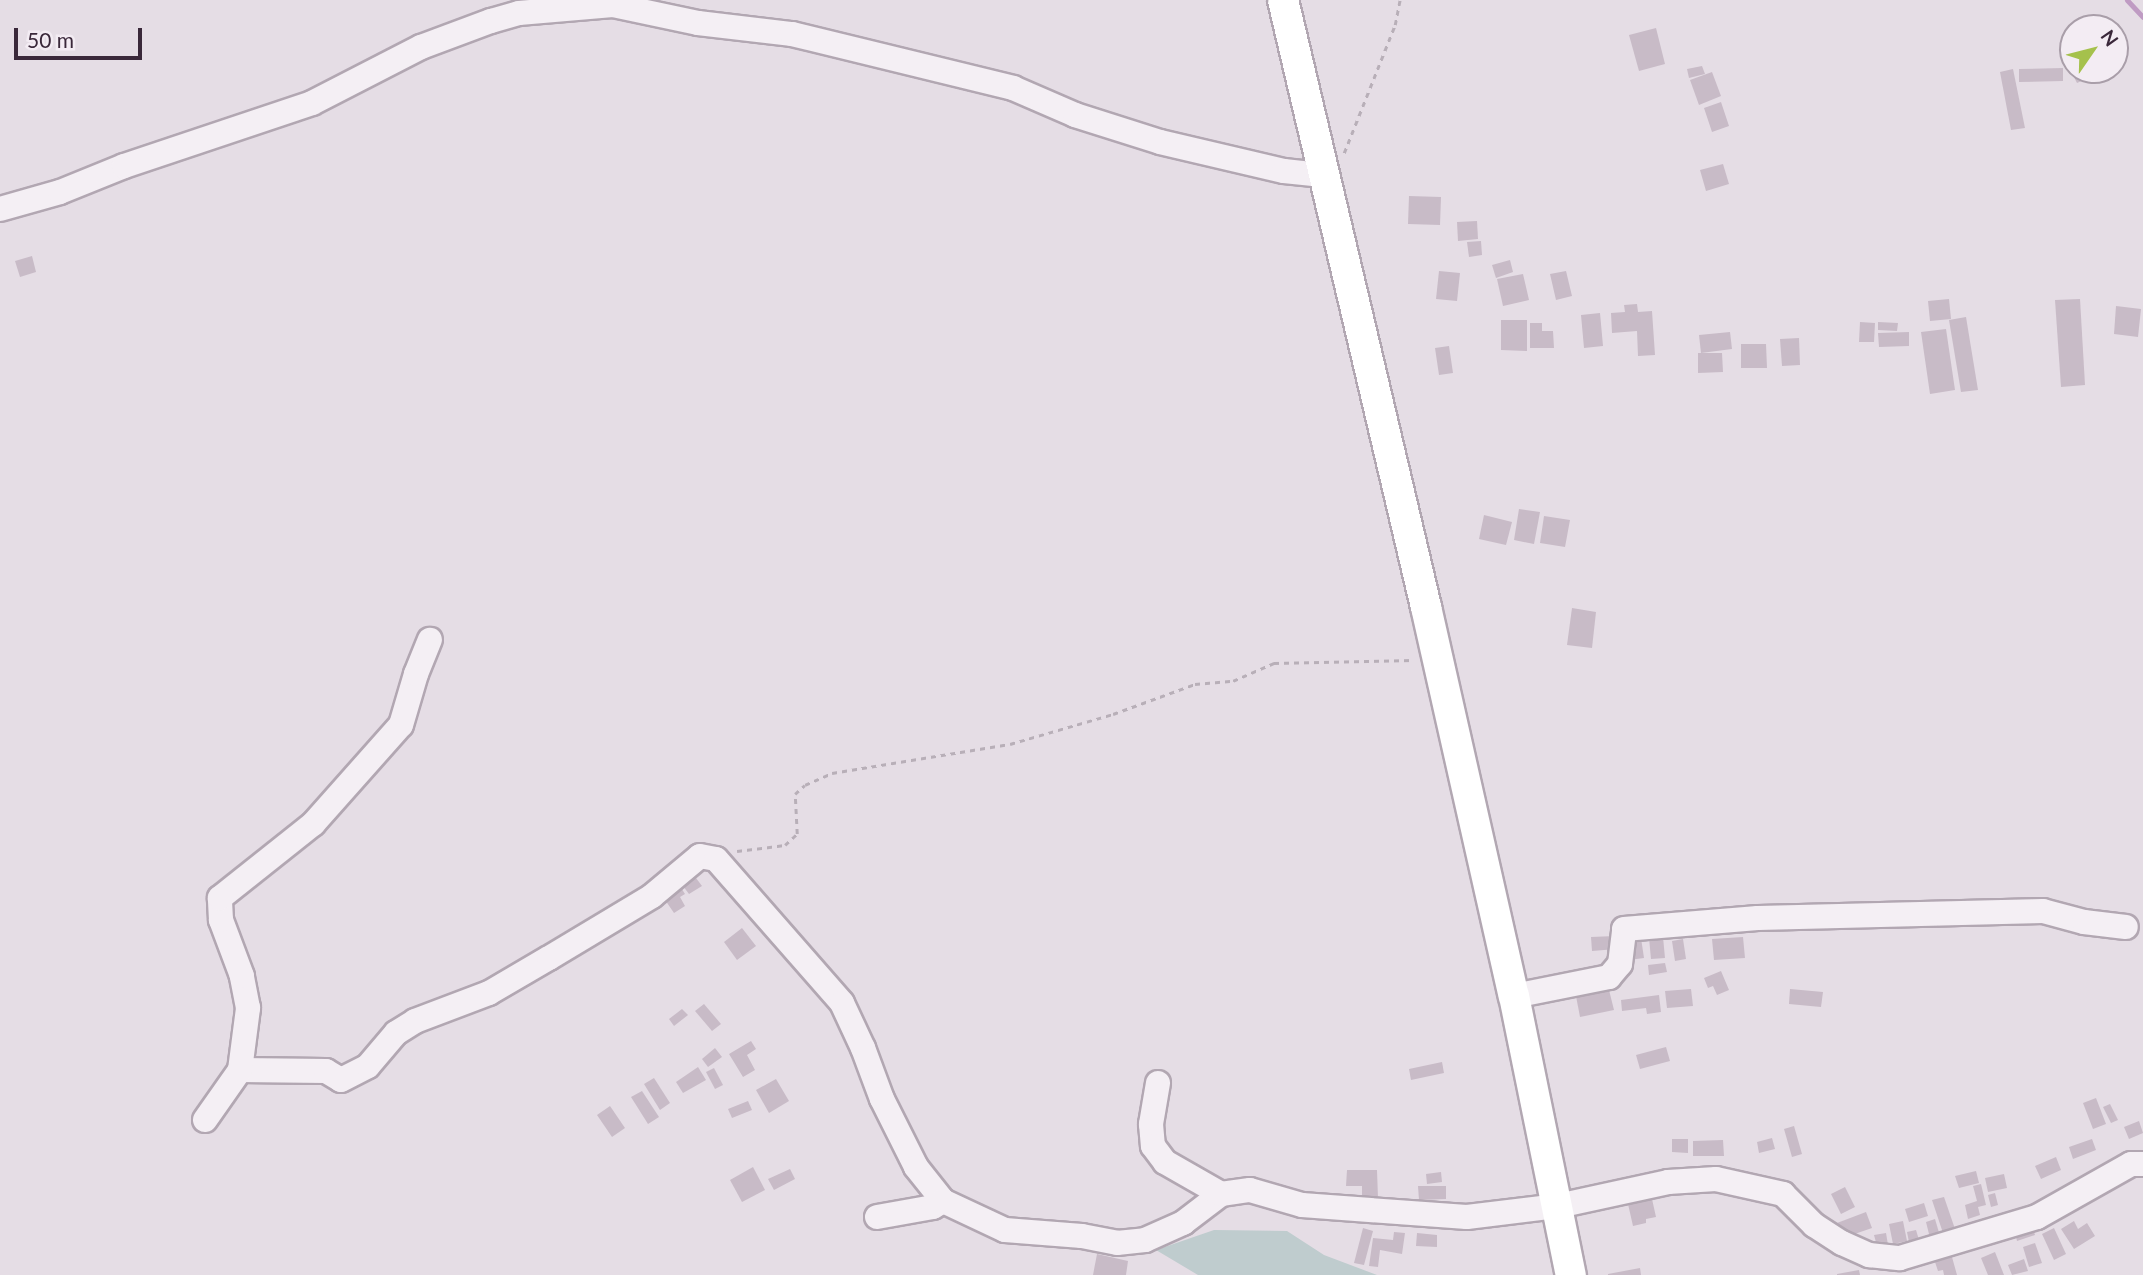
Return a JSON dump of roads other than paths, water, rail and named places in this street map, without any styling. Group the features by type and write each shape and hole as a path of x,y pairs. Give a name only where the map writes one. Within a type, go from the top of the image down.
{"main road":[{"path":"1283,0 1332,168 1331,196 1514,996 1571,1275"}],"street":[{"path":"0,209 60,192 124,166 312,103 421,47 491,21 519,13 613,5 698,23 792,34 1013,88 1075,115 1160,142 1284,171 1332,168"},
{"path":"205,1120 240,1070 248,1008 242,976 221,920 220,898 313,824 401,725 430,640"},
{"path":"240,1070 326,1072 341,1080 368,1066 396,1033 415,1021 489,992 549,958 652,896 700,856 716,859 842,1003 863,1048 881,1099 910,1156 943,1201 1005,1230 1082,1236 1117,1243 1163,1234 1221,1194 1250,1190 1302,1205 1467,1217 1558,1206 1668,1182 1716,1179 1745,1183 1783,1194 1814,1225 1842,1243 1869,1255 1900,1258 2037,1217 2131,1164 2143,1164"},
{"path":"1514,996 1609,978 1620,964 1625,929 1758,918 2043,911 2084,922 2126,928"},
{"path":"1158,1083 1151,1124 1153,1146 1165,1162 1221,1194"},
{"path":"877,1217 933,1207 943,1201"}],"waterway":[{"path":"2127,0 2143,17"}]}
